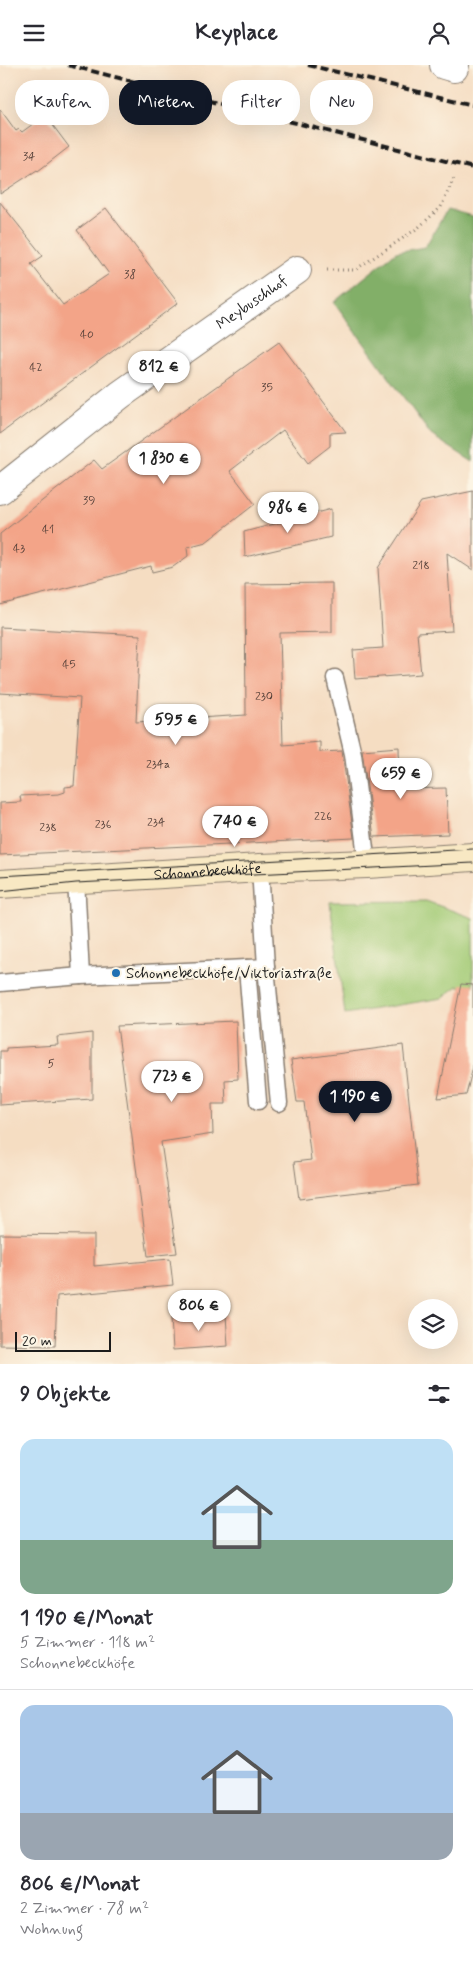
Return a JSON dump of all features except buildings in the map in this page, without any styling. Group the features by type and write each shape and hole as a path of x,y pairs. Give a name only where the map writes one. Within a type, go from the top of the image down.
{"main road":[{"name":"Schonnebeckhöfe","path":"0,884 473,857"}],"street":[{"path":"444,65 454,68 455,65"},
{"name":"Meybuschhof","path":"0,490 120,395 297,270"}],"lane":[{"path":"335,678 353,754 367,864"},
{"path":"260,868 266,967 279,1103"},
{"path":"76,879 81,976"},
{"path":"0,983 81,976 266,967"},
{"path":"247,968 258,1101"}],"path":[{"name":"Meybuschhof","path":"297,270 356,270 418,228 433,215 446,198 454,178"}],"green space":[{"path":"447,210 473,217 473,462 431,435 334,302 396,252 425,247"},
{"path":"426,901 473,918 473,987 458,986 442,998 345,1014 330,902"}],"tram line":[{"path":"0,876 473,849"},
{"path":"0,891 76,883 473,863"}],"railway":[{"path":"68,65 473,168"},
{"path":"308,65 473,105"}],"place":[{"name":"Schonnebeckhöfe/Viktoriastraße","path":"116,973"}]}
